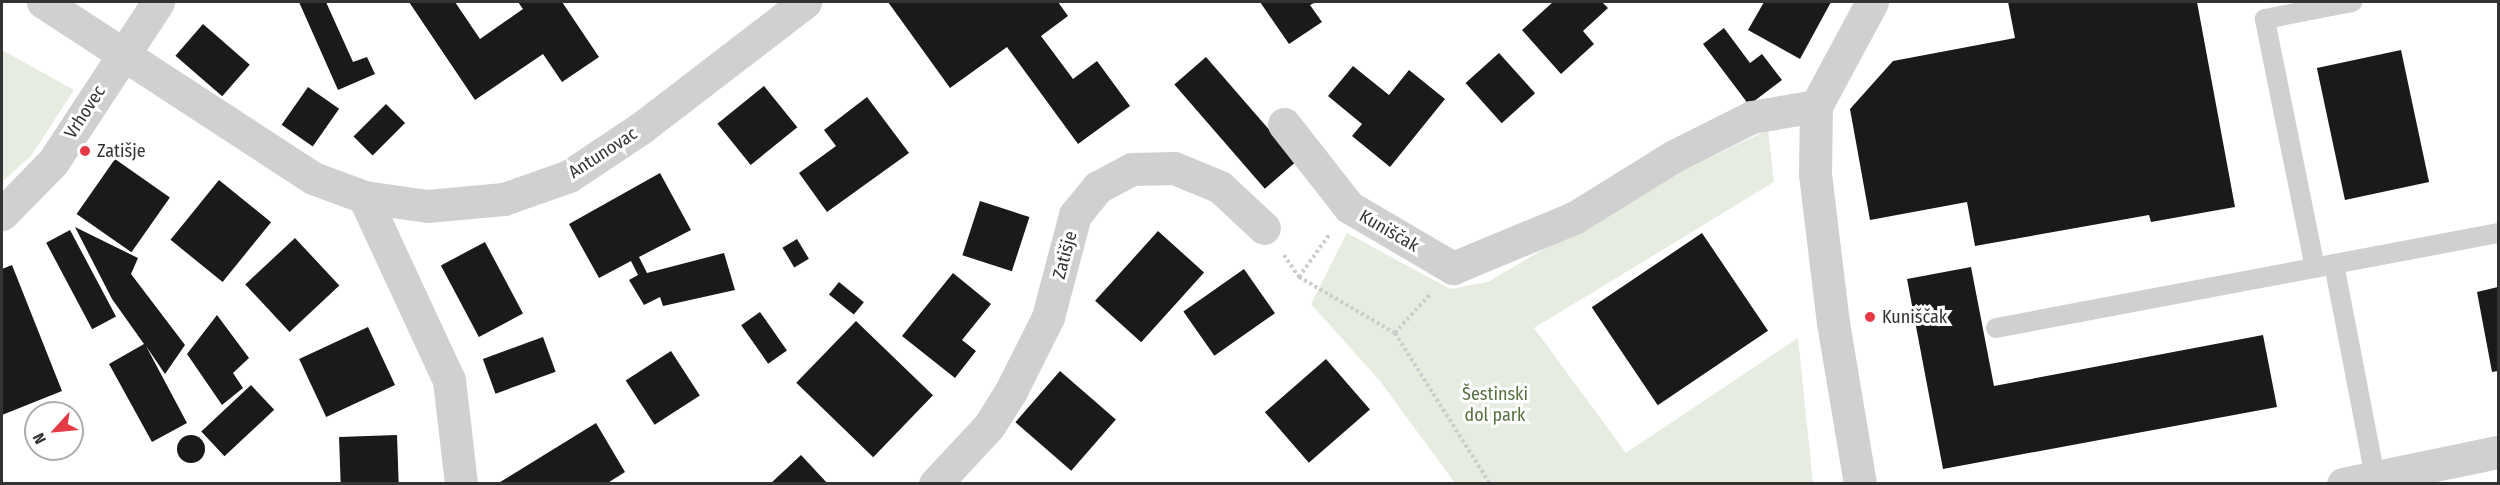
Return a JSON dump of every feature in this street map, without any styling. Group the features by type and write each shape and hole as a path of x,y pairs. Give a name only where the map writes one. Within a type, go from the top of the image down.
{"street":[{"path":"43,2 124,51 313,178 364,197 449,380 461,483"},
{"name":"Vrhovec","path":"2,214 53,162 158,2"},
{"name":"Antunovac","path":"364,197 428,206 479,204 535,191 569,176 641,128 805,2"},
{"path":"1860,483 1823,258 1815,174 1816,106 1872,2"},
{"path":"1453,268 1574,218 1674,156 1752,117 1816,106"},
{"name":"Kuniščak","path":"1284,124 1349,207 1453,268"},
{"name":"Zatišje","path":"935,483 989,426 1011,391 1048,316 1075,215 1098,187 1132,169 1174,168 1220,187 1264,228"},
{"path":"2343,483 2499,452"}],"lane":[{"path":"2352,2 2265,19 2375,476"},
{"path":"1995,328 2499,232"}],"path":[{"path":"1299,277 1349,207"},
{"path":"1264,228 1299,277 1395,333 1490,483"},
{"path":"1395,333 1453,268"}],"green space":[{"path":"2,50 74,90 31,156 2,182"},
{"name":"Šestinski dol park","path":"1768,130 1774,182 1534,328 1626,453 1798,338 1813,483 1455,483 1380,381 1311,304 1347,233 1450,289 1488,282 1654,184"}],"building":[{"path":"299,2 326,2 353,62 367,57 375,74 338,90"},
{"path":"409,2 455,2 480,39 523,9 518,2 562,2 599,57 562,82 543,54 475,100"},
{"path":"888,2 1058,2 1068,16 1041,36 1073,79 1097,61 1130,106 1078,144 1007,47 950,88"},
{"path":"1260,2 1316,2 1310,5 1322,22 1289,44"},
{"path":"1553,2 1602,2 1608,8 1583,31 1594,44 1561,74 1522,30"},
{"path":"1764,2 1831,2 1800,59 1748,30"},
{"path":"2008,2 2197,2 2235,207 2151,222 2149,215 1975,246 1967,202 1870,220 1850,109 1893,61 2015,38"},
{"path":"203,24 250,65 222,96 175,56"},
{"path":"1724,28 1750,63 1762,54 1782,80 1749,105 1703,44"},
{"path":"2401,50 2429,182 2345,200 2317,68"},
{"path":"1499,53 1535,93 1502,123 1466,83"},
{"path":"1206,57 1297,161 1265,189 1174,85"},
{"path":"1353,66 1389,95 1409,70 1445,99 1390,167 1352,136 1362,124 1328,96"},
{"path":"764,86 797,127 751,165 717,124"},
{"path":"308,87 339,109 313,146 282,125"},
{"path":"867,97 909,153 827,212 799,173 836,146 824,130"},
{"path":"386,104 405,123 373,156 353,137"},
{"path":"115,159 170,197 131,252 77,214"},
{"path":"660,173 691,230 639,257 647,273 724,253 735,290 663,306 660,297 644,305 629,280 638,275 631,261 599,278 569,224"},
{"path":"219,180 271,222 223,282 171,240"},
{"path":"980,201 1029,217 1012,271 962,255"},
{"path":"75,227 138,258 131,274 185,345 165,374 146,346 187,423 152,442 109,364 144,344 112,299"},
{"path":"70,230 116,317 92,329 46,243"},
{"path":"1158,231 1204,272 1141,342 1095,301"},
{"path":"1702,233 1768,331 1658,405 1592,307"},
{"path":"295,238 339,286 290,332 245,284"},
{"path":"797,239 809,259 794,267 782,248"},
{"path":"485,242 523,314 479,337 441,265"},
{"path":"12,265 62,391 37,401 24,401 24,406 2,415 2,269"},
{"path":"1971,267 1994,386 2263,335 2277,407 1943,469 1907,279"},
{"path":"1244,269 1275,313 1214,356 1183,311"},
{"path":"953,273 991,304 962,340 976,351 955,378 902,336"},
{"path":"839,282 864,302 854,315 829,294"},
{"path":"2498,287 2498,371 2492,372 2477,292"},
{"path":"760,312 787,351 768,364 741,325"},
{"path":"217,315 249,358 233,373 243,388 222,405 187,354"},
{"path":"856,321 933,395 873,457 796,383"},
{"path":"368,327 395,385 326,417 299,359"},
{"path":"543,337 556,372 496,394 483,359"},
{"path":"671,351 700,395 655,425 626,380"},
{"path":"1326,359 1370,410 1309,463 1265,412"},
{"path":"1060,371 1116,420 1071,471 1015,422"},
{"path":"251,385 274,410 224,456 201,431"},
{"path":"596,423 625,472 606,484 497,484"},
{"path":"191,435 201,439 205,449 201,459 191,463 181,459 177,449 181,439"},
{"path":"397,435 399,484 341,484 339,437"},
{"path":"801,455 828,484 770,484"}],"place":[{"name":"Zatišje","path":"85,151"},
{"name":"Kuniščak","path":"1870,317"}]}
